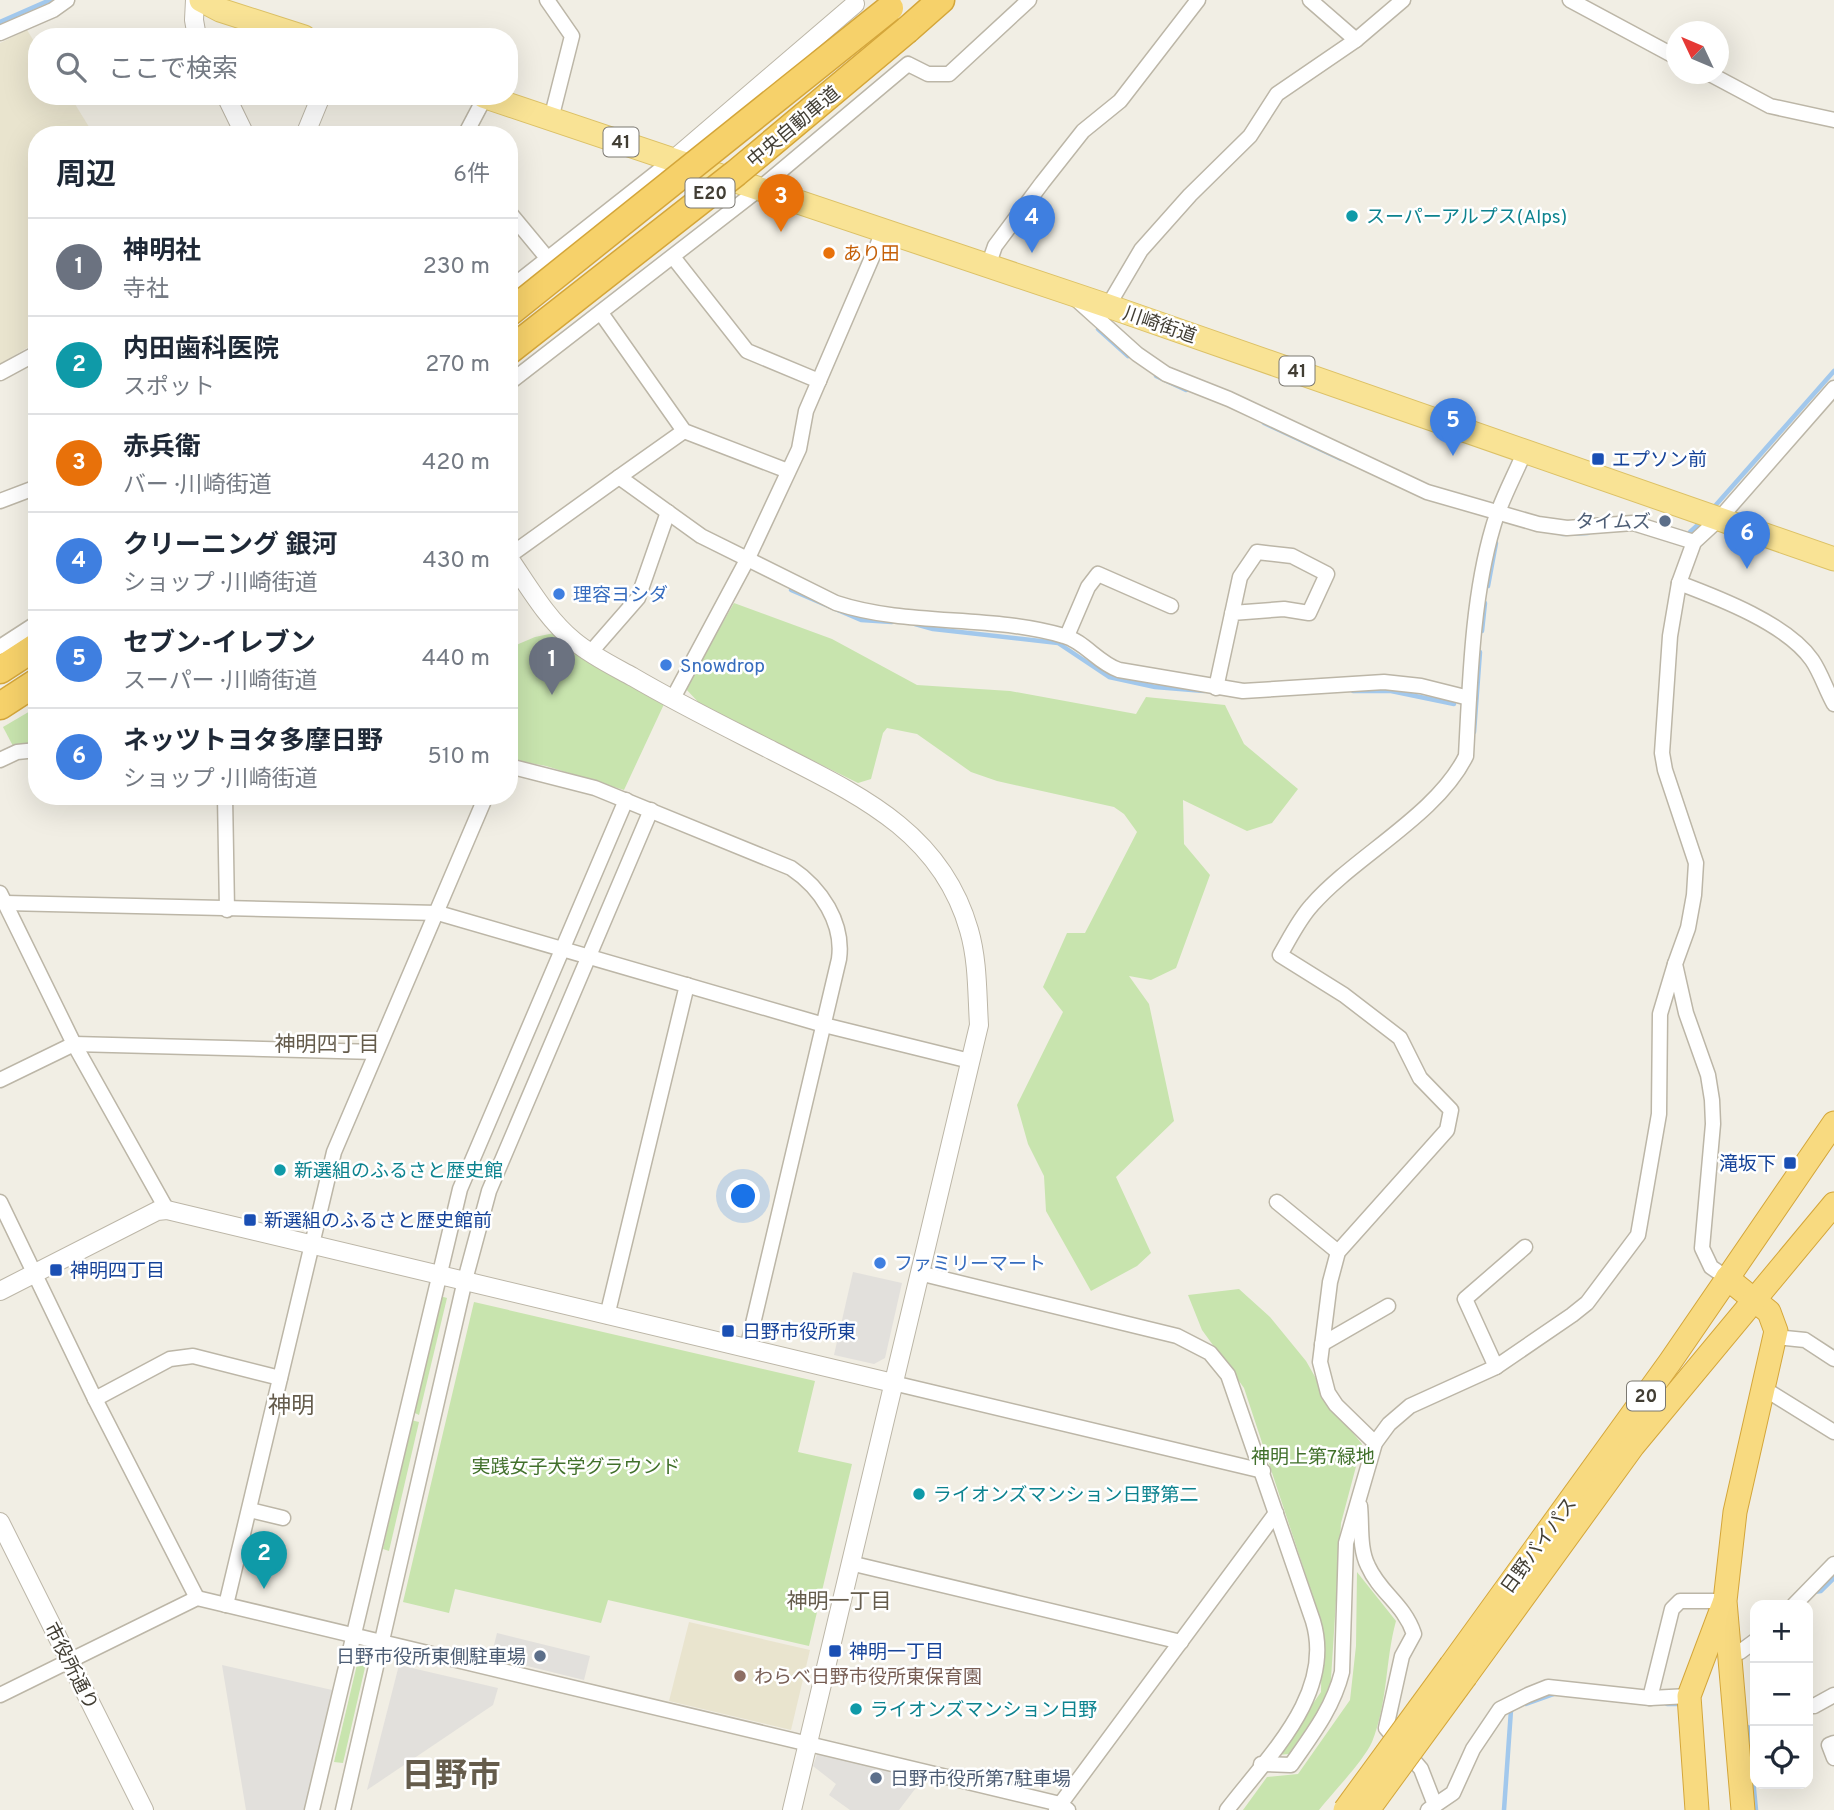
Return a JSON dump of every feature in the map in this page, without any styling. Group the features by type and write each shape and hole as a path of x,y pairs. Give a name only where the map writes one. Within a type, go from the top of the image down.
{"highway":[{"name":"中央自動車道","path":"518,344 736,173 941,0"},
{"name":"中央自動車道","path":"518,306 895,4"},
{"path":"0,670 28,652"},
{"path":"0,706 28,688"},
{"name":"日野バイパス","path":"1368,1810 1459,1671 1834,1123"},
{"name":"日野バイパス","path":"1345,1810 1459,1671 1633,1446 1834,1204"},
{"path":"1727,1278 1755,1299 1773,1319 1776,1337 1735,1512 1725,1601 1743,1810"},
{"path":"1697,1810 1689,1696 1725,1601"}],"main road":[{"path":"201,0 220,10 276,28"},
{"name":"川崎街道","path":"508,105 1108,306 1834,559"}],"street":[{"path":"0,33 53,10 67,0"},
{"path":"195,0 195,28"},
{"path":"547,0 572,36 551,119"},
{"path":"518,282 674,159 855,2 908,64 929,74 949,74 1029,0"},
{"path":"988,266 995,246 1083,131 1120,101 1198,0"},
{"path":"1311,0 1356,40"},
{"path":"1108,306 1141,250 1190,195 1250,136 1277,94 1356,40 1403,0"},
{"path":"1570,0 1666,52"},
{"path":"518,376 758,190 908,64"},
{"path":"1729,84 1770,106 1834,120"},
{"path":"230,105 241,126"},
{"path":"309,126 317,105"},
{"path":"470,126 480,105"},
{"path":"518,223 548,259"},
{"path":"672,700 748,558 799,449 806,411 883,232"},
{"path":"673,257 747,351 819,381"},
{"path":"1073,296 1137,354 1166,374 1229,399 1427,492 1567,528 1633,523 1694,542"},
{"path":"601,313 684,431 788,471"},
{"path":"0,373 28,358"},
{"path":"1261,1764 1291,1765 1328,1711 1337,1692 1342,1672 1346,1543 1375,1443 1390,1424 1410,1406 1496,1367 1587,1303 1638,1235 1660,1114 1660,1014 1688,928 1694,895 1696,863 1665,770 1662,753 1670,636 1679,583 1694,542 1720,518 1834,388"},
{"path":"518,550 684,431"},
{"path":"1375,1443 1347,1417 1328,1393 1320,1362 1338,1252 1447,1130 1451,1110 1420,1078 1400,1038 1344,995 1280,954 1311,905 1424,806 1460,768 1466,756 1469,698 1485,557 1499,511 1524,453"},
{"path":"619,477 701,536 836,603 858,610 994,624 1067,636 1107,666 1216,688 1243,691 1384,682 1421,686 1469,698"},
{"path":"0,501 28,490"},
{"path":"590,653 638,598 667,512"},
{"path":"1216,688 1232,613 1240,577 1257,552 1292,556 1327,574 1309,614 1284,609 1232,613"},
{"path":"518,570 562,631 590,653 672,700 856,793 894,819 925,850 948,883 970,931 977,979 979,1025 792,1810"},
{"path":"1067,636 1088,587 1098,574 1171,606"},
{"path":"1679,583 1747,610 1798,646 1812,659 1834,703"},
{"path":"0,647 28,629"},
{"path":"0,760 17,752 28,751"},
{"path":"518,768 595,788 791,868 806,878 825,903 841,941 824,1025 747,1349"},
{"path":"312,1810 460,1189 626,800"},
{"path":"225,805 227,910"},
{"path":"226,1605 334,1152 482,805"},
{"path":"343,1810 465,1280 489,1191 651,810"},
{"path":"167,1210 74,1044 3,898 227,910 438,913 824,1025 970,1061"},
{"path":"1675,964 1686,1013 1708,1075 1712,1100 1713,1124 1702,1248 1711,1267 1727,1278"},
{"path":"607,1316 687,985"},
{"path":"0,1080 74,1044 376,1052"},
{"path":"0,1202 95,1399 197,1598"},
{"path":"1277,1202 1338,1252"},
{"path":"0,1291 157,1211 167,1210 1263,1471"},
{"path":"1496,1367 1465,1298 1525,1247"},
{"path":"919,1273 1194,1343 1220,1363 1228,1375 1314,1621 1319,1661 1306,1703 1227,1810"},
{"path":"1322,1344 1388,1306"},
{"path":"1776,1337 1805,1340 1834,1359"},
{"path":"95,1399 170,1359 193,1356 280,1378"},
{"path":"1763,1388 1834,1432"},
{"path":"1360,1497 1362,1546 1368,1566 1408,1615 1413,1634 1402,1656 1386,1728 1421,1769 1432,1807 1452,1793 1473,1749 1500,1709 1548,1687 1650,1698 1689,1696"},
{"path":"250,1510 283,1518"},
{"path":"0,1695 197,1598 806,1743 1061,1808 1276,1513"},
{"name":"市役所通り","path":"0,1522 144,1810"},
{"path":"850,1563 1181,1642"},
{"path":"1799,1600 1834,1564"},
{"path":"1650,1698 1672,1609 1680,1601 1725,1601"},
{"path":"1731,1651 1740,1652 1750,1645"},
{"path":"1814,1706 1834,1695"},
{"path":"1834,1743 1829,1745 1834,1758"}],"shaded area":[{"path":"27,30 28,105 76,105 88,126 28,126 28,347 0,364 0,43"},
{"path":"853,1272 902,1283 885,1358 874,1364 834,1355"},
{"name":"わらべ日野市役所東保育園","path":"689,1622 810,1650 791,1730 669,1701"},
{"name":"日野市役所東側駐車場","path":"497,1633 590,1656 584,1680 491,1657"},
{"path":"222,1665 341,1692 312,1810 246,1810"},
{"path":"399,1665 498,1688 493,1705 367,1790"},
{"name":"日野市役所第7駐車場","path":"820,1746 928,1772 899,1810 850,1810 829,1795 836,1784 813,1766"}],"green space":[{"path":"734,603 832,639 917,685 1010,691 1136,714 1146,697 1225,705 1244,744 1298,789 1272,823 1247,831 1183,800 1184,844 1210,875 1176,968 1151,980 1129,976 1149,1004 1174,1121 1116,1177 1151,1253 1137,1266 1091,1291 1046,1211 1044,1176 1028,1144 1017,1105 1063,1012 1043,987 1067,933 1085,933 1137,832 1124,814 1114,807 997,781 971,772 917,734 887,728 883,733 871,779 858,783 701,705 685,688"},
{"path":"554,633 665,702 624,790 546,766 518,761 518,644"},
{"path":"28,712 28,745 13,746 3,727"},
{"name":"神明上第7緑地","path":"1239,1289 1270,1317 1306,1361 1334,1410 1362,1444 1341,1523 1330,1694 1289,1754 1277,1755 1321,1692 1322,1624 1244,1388 1202,1330 1188,1295"},
{"path":"440,1296 447,1298 419,1415 413,1412"},
{"name":"実践女子大学グラウンド","path":"474,1302 815,1381 798,1452 852,1464 809,1646 608,1600 601,1623 455,1589 449,1613 403,1602"},
{"path":"411,1420 419,1422 389,1551 383,1549"},
{"path":"1357,1572 1396,1621 1384,1697 1372,1742 1355,1768 1319,1810 1243,1810 1267,1777 1298,1774 1350,1700 1356,1646"},
{"path":"359,1656 367,1659 343,1763 334,1762"}],"waterway":[{"path":"0,22 50,0"},
{"path":"1098,329 1128,356"},
{"path":"1715,506 1834,371"},
{"path":"1156,376 1186,390"},
{"path":"1264,423 1341,459"},
{"path":"1690,532 1701,522"},
{"path":"1562,534 1588,533"},
{"path":"1488,586 1496,543"},
{"path":"791,590 861,620 892,622"},
{"path":"1482,631 1485,603"},
{"path":"915,624 933,629 1058,643 1109,677 1155,687 1204,691"},
{"path":"1474,732 1480,652"},
{"path":"1353,691 1391,691 1454,704"},
{"path":"1814,1592 1821,1591 1834,1578"},
{"path":"1526,1704 1554,1694"},
{"path":"1667,1704 1678,1704"},
{"path":"1504,1810 1511,1710 1514,1708"},
{"path":"1748,1727 1756,1810"}],"place":[{"name":"スーパーアルプス(Alps)","path":"1352,216"},
{"name":"赤兵衛","path":"781,232"},
{"name":"あり田","path":"829,253"},
{"name":"クリーニング 銀河","path":"1032,253"},
{"name":"セブン-イレブン","path":"1453,456"},
{"name":"エプソン前","path":"1598,459"},
{"name":"タイムズ","path":"1665,521"},
{"name":"ネッツトヨタ多摩日野","path":"1747,569"},
{"name":"理容ヨシダ","path":"559,594"},
{"name":"Snowdrop","path":"666,665"},
{"name":"神明社","path":"552,695"},
{"name":"滝坂下","path":"1790,1163"},
{"name":"新選組のふるさと歴史館","path":"280,1170"},
{"name":"新選組のふるさと歴史館前","path":"250,1220"},
{"name":"ファミリーマート","path":"880,1263"},
{"name":"神明四丁目","path":"56,1270"},
{"name":"日野市役所東","path":"728,1331"},
{"name":"ライオンズマンション日野第二","path":"919,1494"},
{"name":"内田歯科医院","path":"264,1589"},
{"name":"神明一丁目","path":"835,1651"},
{"name":"日野市役所東側駐車場","path":"540,1656"},
{"name":"わらべ日野市役所東保育園","path":"740,1676"},
{"name":"ライオンズマンション日野","path":"856,1709"},
{"name":"日野市役所第7駐車場","path":"876,1778"}],"district":[{"name":"神明四丁目","path":"327,1044"},
{"name":"神明","path":"291,1405"},
{"name":"神明一丁目","path":"839,1601"},
{"name":"日野市","path":"451,1774"}]}
